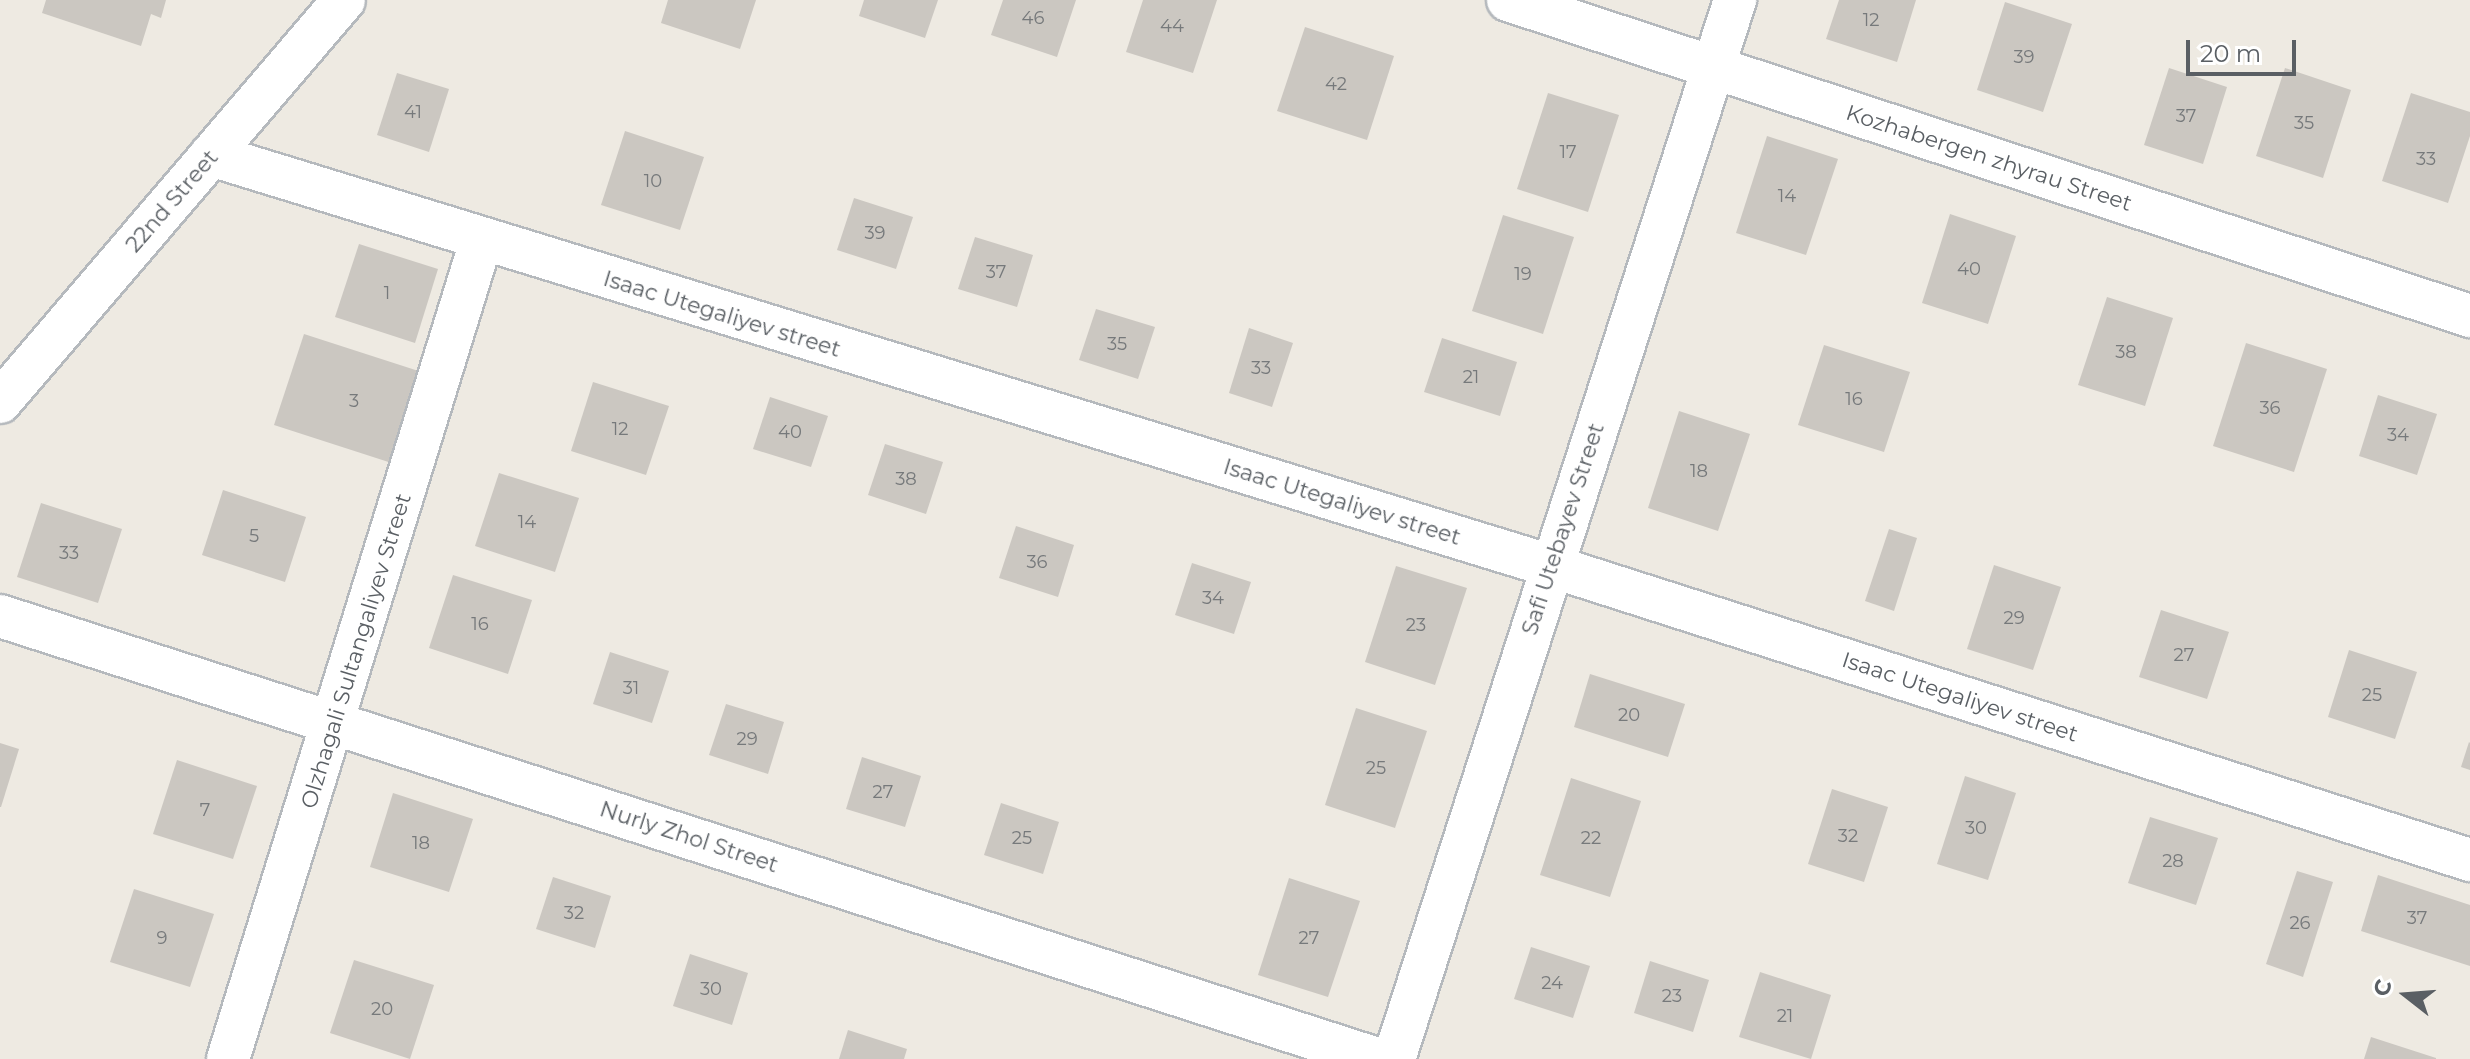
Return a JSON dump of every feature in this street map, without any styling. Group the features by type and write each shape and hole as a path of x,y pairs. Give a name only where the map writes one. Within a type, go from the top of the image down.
{"street":[{"name":"22nd Street","path":"0,402 344,0"},
{"name":"Kozhabergen zhyrau Street","path":"1508,0 2470,316"},
{"name":"Safi Utebayev Street","path":"1394,1059 1735,0"},
{"name":"Isaac Utegaliyev street","path":"211,155 481,241 1551,566 2470,860"},
{"name":"Olzhagali Sultangaliyev Street","path":"228,1059 335,723 481,241"},
{"name":"Nurly Zhol Street","path":"0,616 1377,1059"}],"building":[{"path":"46,0 166,0 161,18 151,14 141,46 42,13"},
{"path":"668,0 756,0 740,49 661,23"},
{"path":"864,0 938,0 925,38 859,16"},
{"path":"1003,0 1076,0 1057,57 991,35"},
{"path":"1143,0 1217,0 1193,73 1126,52"},
{"path":"1839,0 1916,0 1897,62 1826,39"},
{"path":"2005,2 2072,24 2043,112 1977,90"},
{"path":"1305,27 1394,56 1367,140 1277,111"},
{"path":"2169,68 2227,87 2203,164 2144,145"},
{"path":"2285,68 2351,90 2323,178 2256,156"},
{"path":"397,73 449,89 429,152 377,135"},
{"path":"1548,93 1619,115 1588,212 1517,189"},
{"path":"2411,93 2470,112 2470,136 2448,203 2382,181"},
{"path":"625,131 704,157 680,230 601,205"},
{"path":"1767,136 1838,159 1806,255 1736,233"},
{"path":"854,198 913,217 896,269 837,250"},
{"path":"1950,214 2016,236 1988,324 1922,303"},
{"path":"1503,215 1574,237 1543,334 1472,311"},
{"path":"975,237 1033,255 1017,307 958,289"},
{"path":"359,244 438,269 415,343 335,317"},
{"path":"2107,297 2173,318 2145,406 2078,385"},
{"path":"1096,309 1155,327 1138,379 1079,360"},
{"path":"1249,328 1293,343 1272,407 1229,393"},
{"path":"304,334 434,376 404,467 274,425"},
{"path":"1442,338 1517,362 1500,416 1424,392"},
{"path":"2246,343 2327,369 2294,472 2213,446"},
{"path":"1824,345 1910,372 1884,452 1798,425"},
{"path":"593,382 669,406 646,475 571,451"},
{"path":"2378,395 2437,414 2417,475 2359,456"},
{"path":"770,397 828,416 811,467 753,449"},
{"path":"1679,411 1750,434 1718,531 1648,508"},
{"path":"885,444 943,462 926,514 868,495"},
{"path":"499,473 579,498 555,572 475,546"},
{"path":"223,490 306,517 285,582 202,555"},
{"path":"41,503 122,529 98,603 17,577"},
{"path":"1016,526 1074,545 1058,597 999,578"},
{"path":"1889,529 1917,538 1894,611 1865,601"},
{"path":"1192,563 1251,582 1234,634 1175,615"},
{"path":"1994,565 2061,587 2033,670 1967,649"},
{"path":"1396,566 1467,588 1435,685 1365,662"},
{"path":"453,575 532,600 508,674 429,648"},
{"path":"2161,610 2229,632 2207,699 2139,677"},
{"path":"2349,650 2417,672 2395,739 2328,717"},
{"path":"610,652 669,671 652,723 593,704"},
{"path":"1590,674 1685,704 1668,757 1574,727"},
{"path":"726,704 784,722 768,774 709,755"},
{"path":"1356,708 1427,731 1395,828 1325,805"},
{"path":"0,743 19,749 1,807 0,807"},
{"path":"2470,743 2470,770 2461,767"},
{"path":"862,757 921,776 905,827 846,809"},
{"path":"177,760 257,786 233,859 153,834"},
{"path":"1965,776 2016,793 1988,880 1937,864"},
{"path":"1571,778 1641,801 1610,897 1540,875"},
{"path":"1832,789 1888,807 1864,882 1808,864"},
{"path":"393,793 473,819 449,892 370,867"},
{"path":"1001,803 1059,822 1043,874 984,855"},
{"path":"2150,817 2218,838 2196,905 2128,883"},
{"path":"2297,871 2333,882 2303,977 2266,964"},
{"path":"2378,875 2470,905 2470,966 2361,931"},
{"path":"553,877 611,896 595,948 536,929"},
{"path":"1289,878 1360,901 1328,997 1258,975"},
{"path":"134,889 214,914 190,987 110,962"},
{"path":"1531,947 1590,966 1573,1018 1514,999"},
{"path":"690,954 748,973 732,1025 673,1006"},
{"path":"354,960 434,985 410,1059 330,1033"},
{"path":"1650,961 1709,980 1693,1032 1634,1013"},
{"path":"1760,972 1831,995 1811,1059 1739,1037"},
{"path":"848,1030 907,1049 904,1059 839,1059"},
{"path":"2371,1037 2436,1058 2436,1059 2364,1059"}]}
